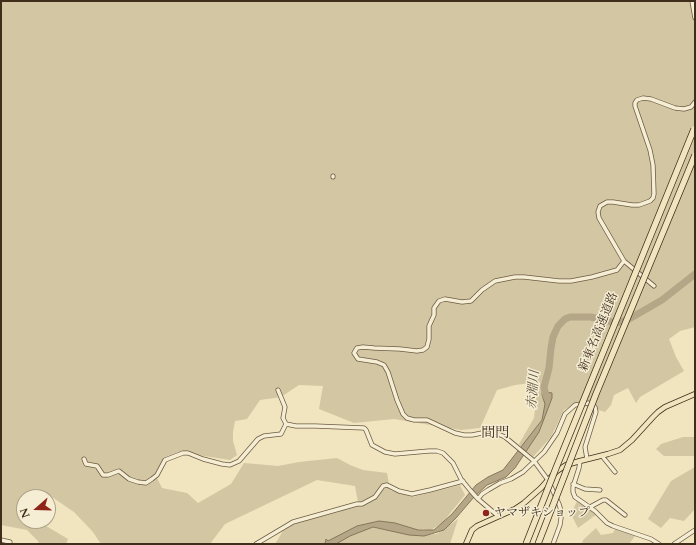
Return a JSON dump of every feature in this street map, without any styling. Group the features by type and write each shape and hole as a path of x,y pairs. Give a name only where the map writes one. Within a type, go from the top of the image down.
{"highway":[{"name":"新東名高速道路","path":"526,544 694,129"},
{"name":"新東名高速道路","path":"538,544 596,394 695,155"}],"main road":[{"path":"466,544 472,530 482,523 524,503 557,471 566,465 580,460 614,453 625,446 652,417 665,407 695,394"}],"street":[{"path":"692,1 695,18"},
{"path":"654,286 624,262 599,218 598,212 600,206 607,202 639,205 650,201 653,198 655,186 653,165 650,150 634,106 635,103 643,98 675,108 684,109 691,107 695,102"},
{"path":"553,544 560,525 561,511 559,504 548,480 526,453 505,437 496,433 487,432 464,435 455,433 427,420 414,420 408,418 403,414 388,372 384,366 377,362 358,359 354,353 357,348 364,346 417,351 423,350 427,347 429,339 429,326 434,315 434,308 439,302 445,299 462,302 471,301 482,290 495,281 515,277 530,277 571,281 617,270 624,262"},
{"path":"278,390 284,407 283,418 286,424"},
{"path":"477,498 500,483 523,472 544,452 557,433 565,414 575,405 589,403 595,407 596,412 585,447 587,459"},
{"path":"84,459 86,464 97,466 103,475 118,472 129,479 146,483 157,475 165,460 183,453 230,465 239,461 258,439 264,436 281,434 286,424"},
{"path":"286,424 296,426 364,428 372,445 385,452 395,454 437,451 443,453 453,463 470,490 498,516"},
{"path":"602,456 615,472"},
{"path":"580,460 579,468 573,484 573,492 576,497 613,526 651,539 659,544"},
{"path":"256,544 293,522 357,504 362,504 376,497 383,486 386,485 399,491 412,494 463,481"},
{"path":"573,484 586,490 600,490"},
{"path":"590,507 603,500 606,500 625,515"},
{"path":"674,544 695,530"},
{"path":"1,540 10,542 10,544"}],"shaded area":[{"path":"1,1 695,1 695,327 680,331 669,339 676,357 684,371 640,397 636,403 628,388 614,395 611,405 605,412 576,403 564,410 551,437 533,457 519,444 534,418 538,382 515,385 497,390 480,428 461,430 394,419 354,423 319,409 323,386 299,385 281,397 260,400 247,419 235,421 233,441 237,455 230,460 178,452 165,457 155,474 162,488 187,493 198,503 231,484 244,463 278,466 337,458 363,470 387,473 390,490 413,497 460,485 465,495 443,522 430,531 424,529 415,530 370,527 417,535 437,534 458,519 450,544 275,544 283,531 294,524 338,512 358,502 355,486 317,480 225,524 210,544 101,544 93,532 74,512 56,500 56,489 16,489 16,528 1,525"},
{"path":"543,386 546,392 552,393 552,398 539,432 515,468 506,477 487,485 444,530 424,536 409,535 373,527 350,536 336,544 325,544 326,539 328,541 357,526 379,521 395,523 418,530 434,530 452,514 476,485 503,470 542,420 545,404 542,395"},
{"path":"683,437 695,437 695,456 664,456 656,449 661,444"},
{"path":"695,467 695,509 684,521 670,518 661,528 648,519 671,481"},
{"path":"577,501 597,514 578,528 571,514"},
{"path":"596,528 601,535 613,533 615,529 635,536 629,544 582,544 583,540"},
{"path":"22,529 51,529 68,539 66,544 39,544 27,530"}],"waterway":[{"name":"赤淵川","path":"546,396 544,387 549,368 553,337 558,326 565,319 570,317 591,317 616,323 629,319 662,300 695,274"}],"place":[{"name":"ヤマザキショップ","path":"486,513"}],"district":[{"name":"間門","path":"495,434"}]}
